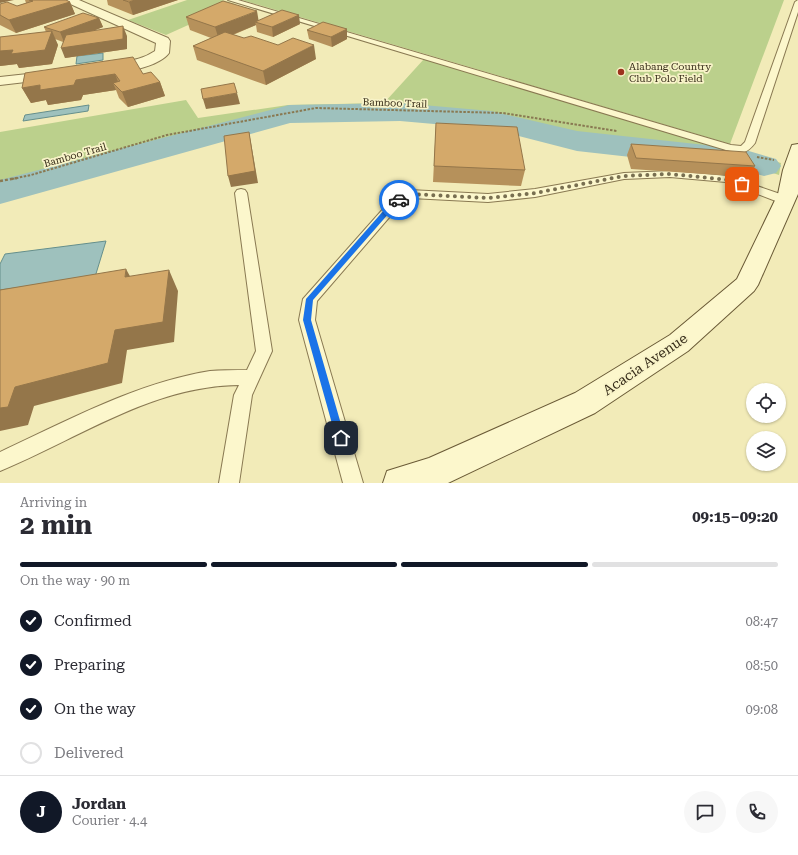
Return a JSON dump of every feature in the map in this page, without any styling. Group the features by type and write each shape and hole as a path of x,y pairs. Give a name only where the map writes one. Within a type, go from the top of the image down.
{"street":[{"path":"70,0 163,41 162,53 142,64 97,70"},
{"path":"0,81 67,74"},
{"name":"Acacia Avenue","path":"399,483 432,474 585,403 678,343 746,285 791,175"}],"lane":[{"path":"231,0 730,148 743,150 750,143 798,2"},
{"path":"353,483 307,320 310,299 395,203 409,194 488,198 535,193 624,176 670,174 728,180 791,175"},
{"path":"229,483 243,395 264,351 240,193"},
{"path":"0,462 103,413 164,390 210,379 251,377"}],"path":[{"name":"Bamboo Trail","path":"0,181 31,175 167,135 316,108 503,113 624,132"},
{"path":"757,157 791,175"}],"green space":[{"path":"187,0 222,0 235,4 166,35 128,20"},
{"name":"Alabang Country Club Polo Field","path":"242,0 784,0 730,144"},
{"path":"424,59 781,163 779,175 738,162 727,156 576,138 486,117 382,108 291,111 205,128 0,182 0,132 186,100 198,118 288,105 384,103"}],"water":[{"path":"103,53 103,60 76,64 77,56"},
{"path":"89,105 88,111 23,121 25,115"},
{"path":"106,241 95,277 0,290 0,264 5,254"}],"building":[{"path":"29,0 66,0 70,2 9,20 0,15 0,4 7,2 17,6 33,1"},
{"path":"123,0 135,0 129,2"},
{"path":"223,1 257,11 215,27 186,17"},
{"path":"282,10 299,15 272,27 255,22"},
{"path":"83,13 99,18 60,32 44,27"},
{"path":"323,22 347,29 331,37 307,30"},
{"path":"123,26 123,39 61,48 66,35"},
{"path":"52,31 45,50 11,54 13,50 0,51 0,37"},
{"path":"225,32 244,38 251,36 278,45 293,38 314,45 263,71 193,46"},
{"path":"133,57 143,74 151,72 160,82 122,92 113,83 120,81 115,74 76,80 74,85 40,90 40,85 22,88 25,73"},
{"path":"234,83 237,93 203,99 201,89"},
{"path":"436,123 517,127 525,170 434,166"},
{"path":"249,132 255,171 228,176 224,136"},
{"path":"631,144 746,152 755,166 636,158"},
{"path":"126,269 125,277 169,270 163,322 115,330 108,363 15,387 8,407 0,408 0,290"}],"waterway":[{"path":"0,192 289,114 400,112 491,120 577,141 742,159 764,166"}],"way so far":[{"path":"399,200 409,194 488,198 535,193 624,176 670,174 728,180 742,184"}],"place":[{"name":"Alabang Country Club Polo Field","path":"621,72"}],"route":[{"path":"341,438 307,320 310,299 399,200"}]}
